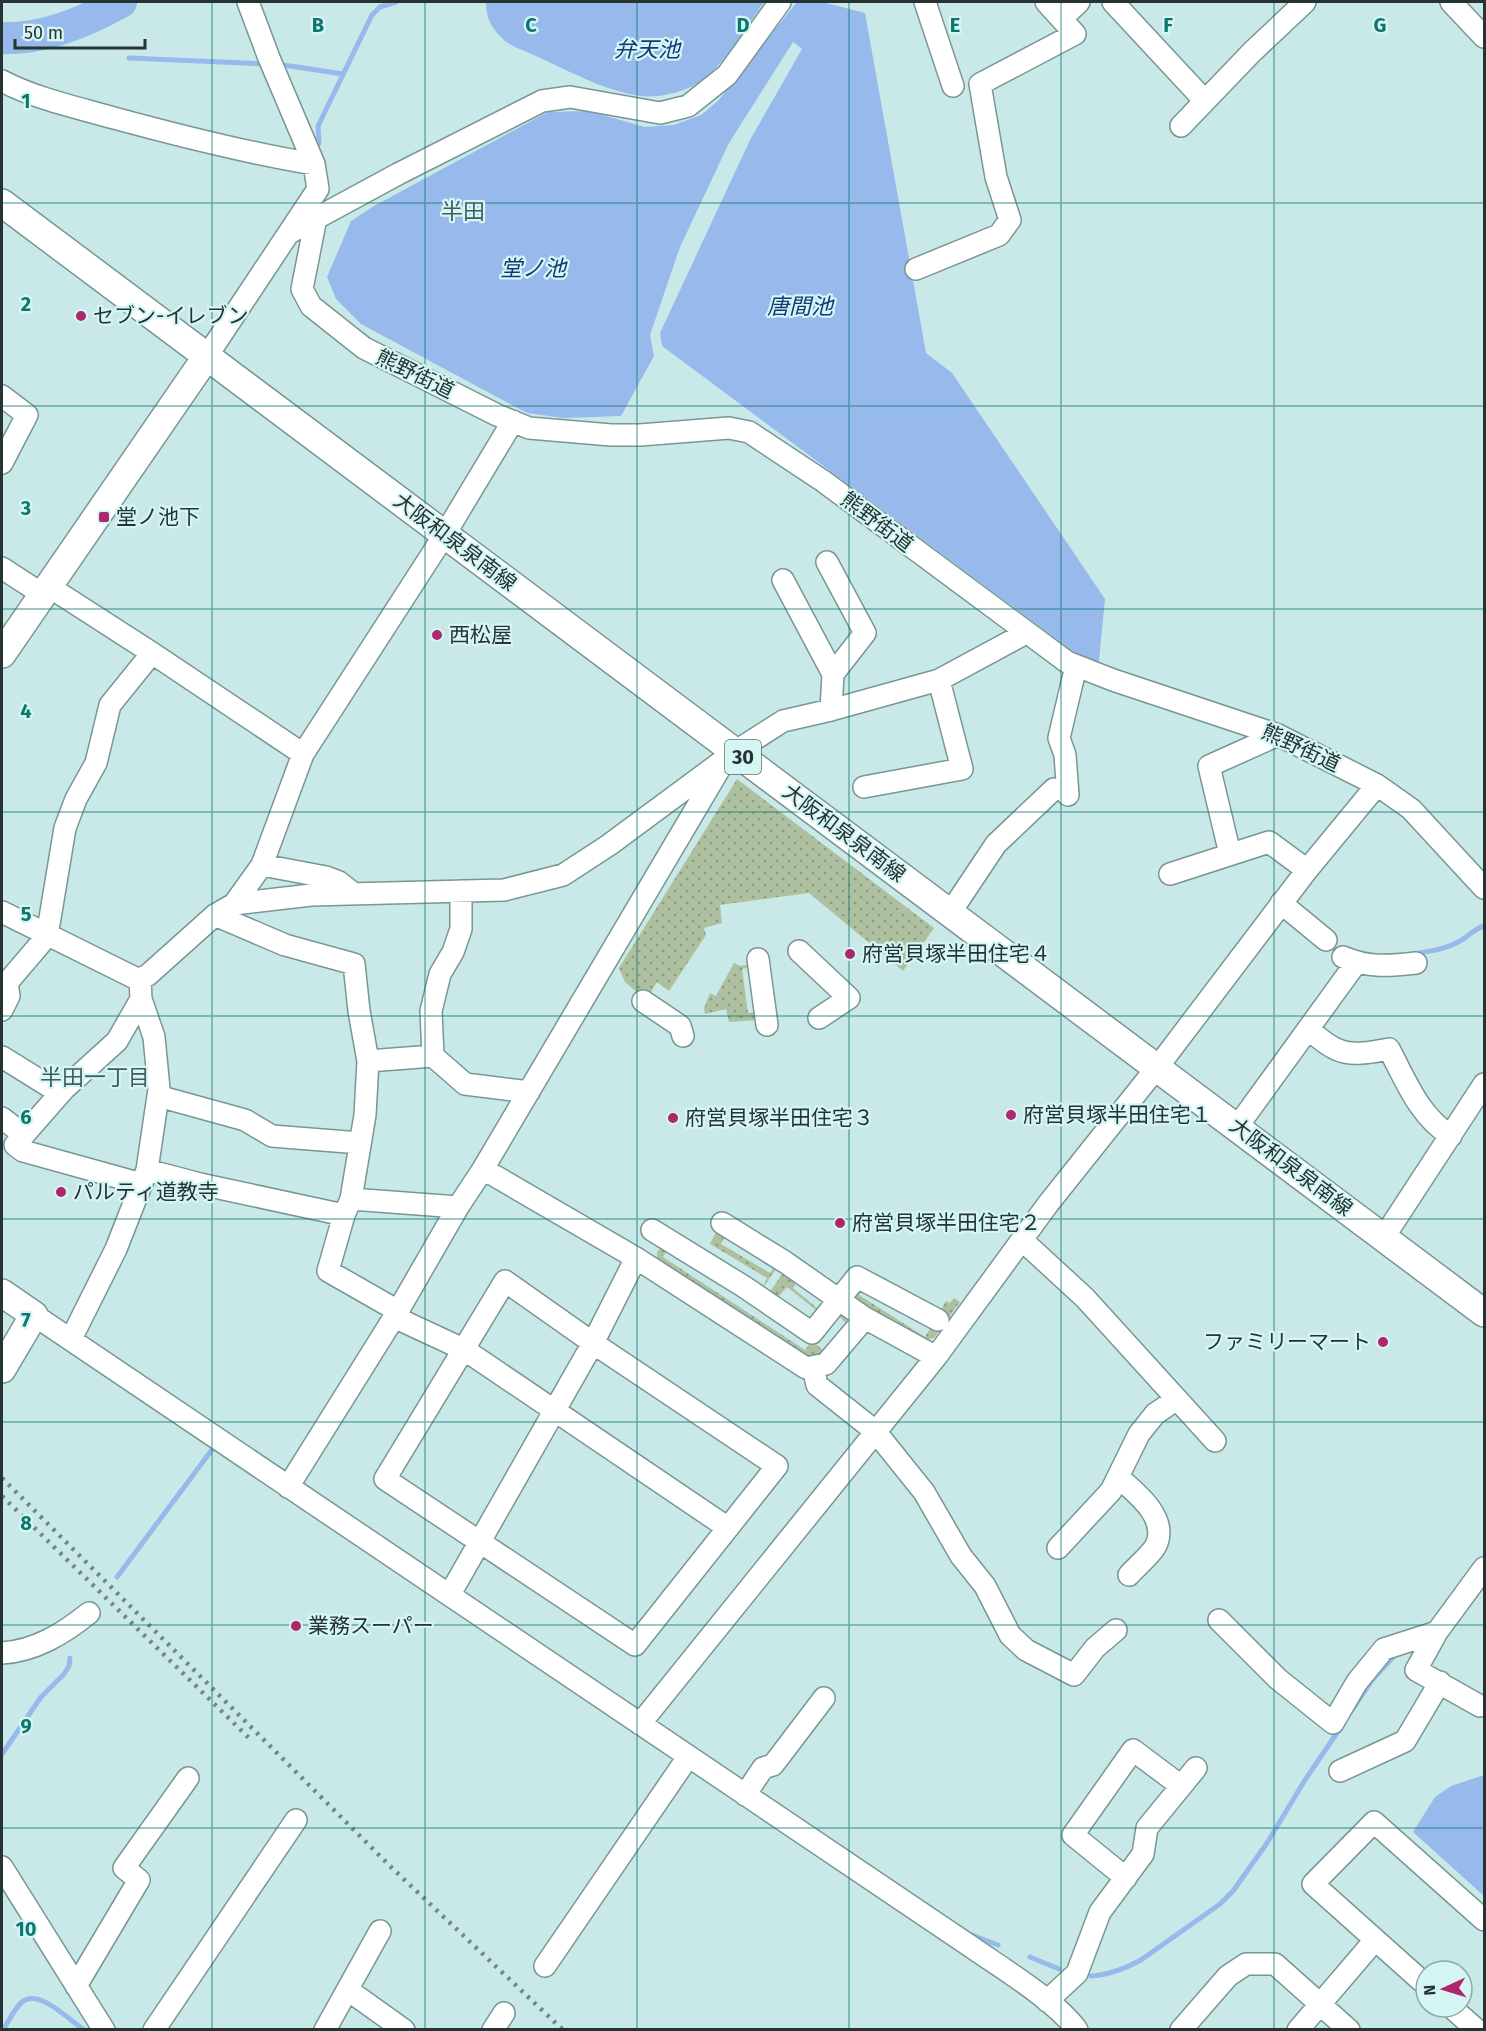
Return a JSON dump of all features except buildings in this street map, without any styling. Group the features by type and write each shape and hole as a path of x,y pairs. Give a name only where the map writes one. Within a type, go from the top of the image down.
{"main road":[{"name":"大阪和泉泉南線","path":"2,203 445,534 730,756 950,913 1485,1313"},
{"path":"2,654 207,356"},
{"path":"2,1293 34,1315 2,1370"}],"street":[{"path":"207,356 318,189 314,164 248,2"},
{"path":"291,232 398,174 542,101 570,97 660,113 688,106 727,75 780,2"},
{"path":"925,2 953,86"},
{"path":"916,269 999,235 1010,220 996,177 980,84 1075,34 1046,2"},
{"path":"1062,18 1079,2"},
{"path":"1113,2 1205,101"},
{"path":"1181,126 1251,52 1305,2"},
{"path":"1451,2 1485,37"},
{"path":"2,81 27,94 154,129 277,158 314,164"},
{"name":"熊野街道","path":"316,218 302,289 311,306 364,348 529,428 611,435 729,428 750,432 823,481 1067,662 1113,680 1278,735 1377,784 1411,809 1485,888"},
{"path":"2,396 27,415 2,462"},
{"path":"234,904 262,865 303,754 445,534 513,421"},
{"path":"827,562 865,633 833,674"},
{"path":"2,568 45,590 152,653 303,754"},
{"path":"783,580 833,674 831,710"},
{"path":"458,1207 347,1207 144,1177 23,1151 15,1145 60,1093 117,1041 148,975 215,915 234,904 311,895 504,890 562,875 609,845 730,756 783,721 939,680 1026,633"},
{"path":"2,1010 9,996 8,983 47,936 65,828 76,799 96,763 110,705 152,653"},
{"path":"950,913 996,844 1061,792 1065,755 1059,738 1076,666"},
{"path":"864,787 962,769 939,680"},
{"path":"1230,854 1209,766 1278,735"},
{"path":"288,1487 396,1314 730,756"},
{"path":"640,1724 936,1357 1022,1240 1281,903 1377,784"},
{"path":"1170,874 1269,842 1307,870"},
{"path":"262,865 326,877 339,882 354,894"},
{"path":"433,1056 431,1011 440,974 453,952 461,929 461,891"},
{"path":"1281,903 1326,940"},
{"path":"2,912 133,977 141,989 154,1037 159,1089 144,1177 116,1249 70,1339"},
{"path":"215,915 285,945 354,964 368,1061 365,1115 347,1207 328,1271 396,1314 465,1350 728,1528"},
{"path":"800,951 849,998 819,1018"},
{"path":"758,959 767,1025"},
{"path":"1237,1126 1308,1029 1349,960 1379,967 1416,963"},
{"path":"643,1000 680,1026 683,1036"},
{"path":"1308,1029 1335,1049 1347,1053 1367,1053 1389,1049 1420,1108 1431,1121 1450,1136"},
{"path":"368,1061 433,1056 465,1083 529,1092"},
{"path":"2,1057 60,1093"},
{"path":"1384,1237 1485,1084"},
{"path":"158,1096 245,1120 272,1136 360,1143"},
{"path":"2,1118 24,1135"},
{"path":"483,1169 636,1258 806,1368 826,1364 865,1318"},
{"path":"722,1223 865,1318 936,1357"},
{"path":"652,1230 743,1286 812,1333 857,1277 938,1320"},
{"path":"1022,1240 1085,1298 1215,1441"},
{"path":"450,1594 593,1343 636,1258"},
{"path":"505,1281 593,1343 777,1466 635,1645 384,1479 465,1350 505,1281"},
{"path":"34,1315 973,1948 1047,2001 1072,2022 1077,2030"},
{"path":"813,1366 817,1385 875,1431 924,1492 961,1556 985,1586 1010,1635 1026,1650 1074,1675 1095,1648 1116,1630"},
{"path":"1058,1548 1112,1491 1139,1434 1155,1414 1177,1399"},
{"path":"1118,1477 1150,1507 1159,1529 1157,1544 1129,1575"},
{"path":"1480,1706 1416,1670 1437,1632 1485,1568"},
{"path":"2,1653 42,1643 69,1629 88,1613"},
{"path":"1219,1620 1278,1679 1333,1723 1357,1682 1384,1649 1437,1632"},
{"path":"1340,1771 1405,1741 1440,1682"},
{"path":"745,1795 763,1768 773,1765 824,1698"},
{"path":"1126,1878 1072,1834 1133,1750 1181,1786"},
{"path":"545,1966 688,1757"},
{"path":"1047,2001 1077,1973 1100,1912 1143,1854 1147,1828 1196,1768"},
{"path":"76,1986 139,1880 124,1869 188,1778"},
{"path":"154,2030 296,1820"},
{"path":"1414,1974 1313,1884 1374,1822 1485,1920"},
{"path":"2,1867 104,2030"},
{"path":"325,2030 380,1931"},
{"path":"1298,2030 1375,1940"},
{"path":"1181,2030 1228,1976 1246,1964 1275,1964 1349,2030"},
{"path":"348,1990 404,2030"},
{"path":"1465,2019 1477,2030"}],"green space":[{"path":"737,779 934,928 903,971 809,893 720,905 722,923 704,928 706,935 669,991 657,982 646,1000 625,982 619,968"},
{"path":"734,963 740,966 753,964 753,967 742,969 748,1013 759,1012 758,1020 729,1022 726,1009 705,1014 704,1008 710,993 716,996"},
{"path":"724,1231 726,1234 721,1244 770,1273 777,1263 781,1262 762,1289 767,1278 710,1244 715,1234"},
{"path":"664,1244 666,1252 663,1257 805,1350 812,1341 823,1350 847,1324 837,1314 840,1310 849,1319 850,1326 822,1358 812,1360 658,1261 657,1252"},
{"path":"787,1267 799,1279 793,1288 817,1308 827,1301 809,1320 816,1310 787,1287 778,1297 769,1293"},
{"path":"864,1286 859,1295 925,1337 946,1301 950,1303 954,1298 960,1302 934,1338 922,1341 850,1297"}],"water":[{"name":"弁天池","path":"486,2 764,2 730,51 710,74 686,89 664,95 646,96 628,94 601,85 505,41 491,23 487,14"},
{"path":"797,2 822,2 865,13 926,353 952,373 1105,599 1098,670 662,346 660,333 750,140 802,49 793,42 729,143 680,247 650,335 654,356 621,416 563,418 527,413 361,324 336,299 327,277 351,221 374,206 548,112 589,111 645,127 674,125 701,115 718,101"},
{"path":"1484,1775 1484,1896 1413,1832 1435,1797 1451,1786"}],"waterway":[{"path":"2,38 48,33 93,16 121,2"},
{"path":"314,151 319,143 318,126 372,15 380,7 396,2"},
{"path":"129,58 267,64"},
{"path":"277,64 343,74"},
{"path":"1413,954 1449,946 1484,926"},
{"path":"117,1577 214,1447"},
{"path":"1354,1707 1372,1680 1397,1653"},
{"path":"2,1754 41,1697 64,1674 69,1666 70,1658"},
{"path":"1091,1976 1117,1971 1141,1960 1220,1904 1233,1891 1267,1843 1305,1780 1341,1727"},
{"path":"969,1934 998,1945"},
{"path":"1030,1957 1059,1969"},
{"path":"3,2030 19,2005 29,1999 37,1999 54,2007 84,2030"}],"railway":[{"path":"2,1478 391,1867 563,2030"},
{"path":"2,1496 249,1738"}],"place":[{"name":"セブン-イレブン","path":"81,316"},
{"name":"堂ノ池下","path":"104,517"},
{"name":"西松屋","path":"437,635"},
{"name":"府営貝塚半田住宅４","path":"850,954"},
{"name":"府営貝塚半田住宅１","path":"1011,1115"},
{"name":"府営貝塚半田住宅３","path":"673,1118"},
{"name":"パルティ道教寺","path":"61,1192"},
{"name":"府営貝塚半田住宅２","path":"840,1223"},
{"name":"ファミリーマート","path":"1383,1342"},
{"name":"業務スーパー","path":"296,1626"}],"district":[{"name":"半田","path":"463,211"},
{"name":"半田一丁目","path":"95,1077"}],"water label":[{"name":"堂ノ池","path":"533,268"},
{"name":"唐間池","path":"800,306"}]}
